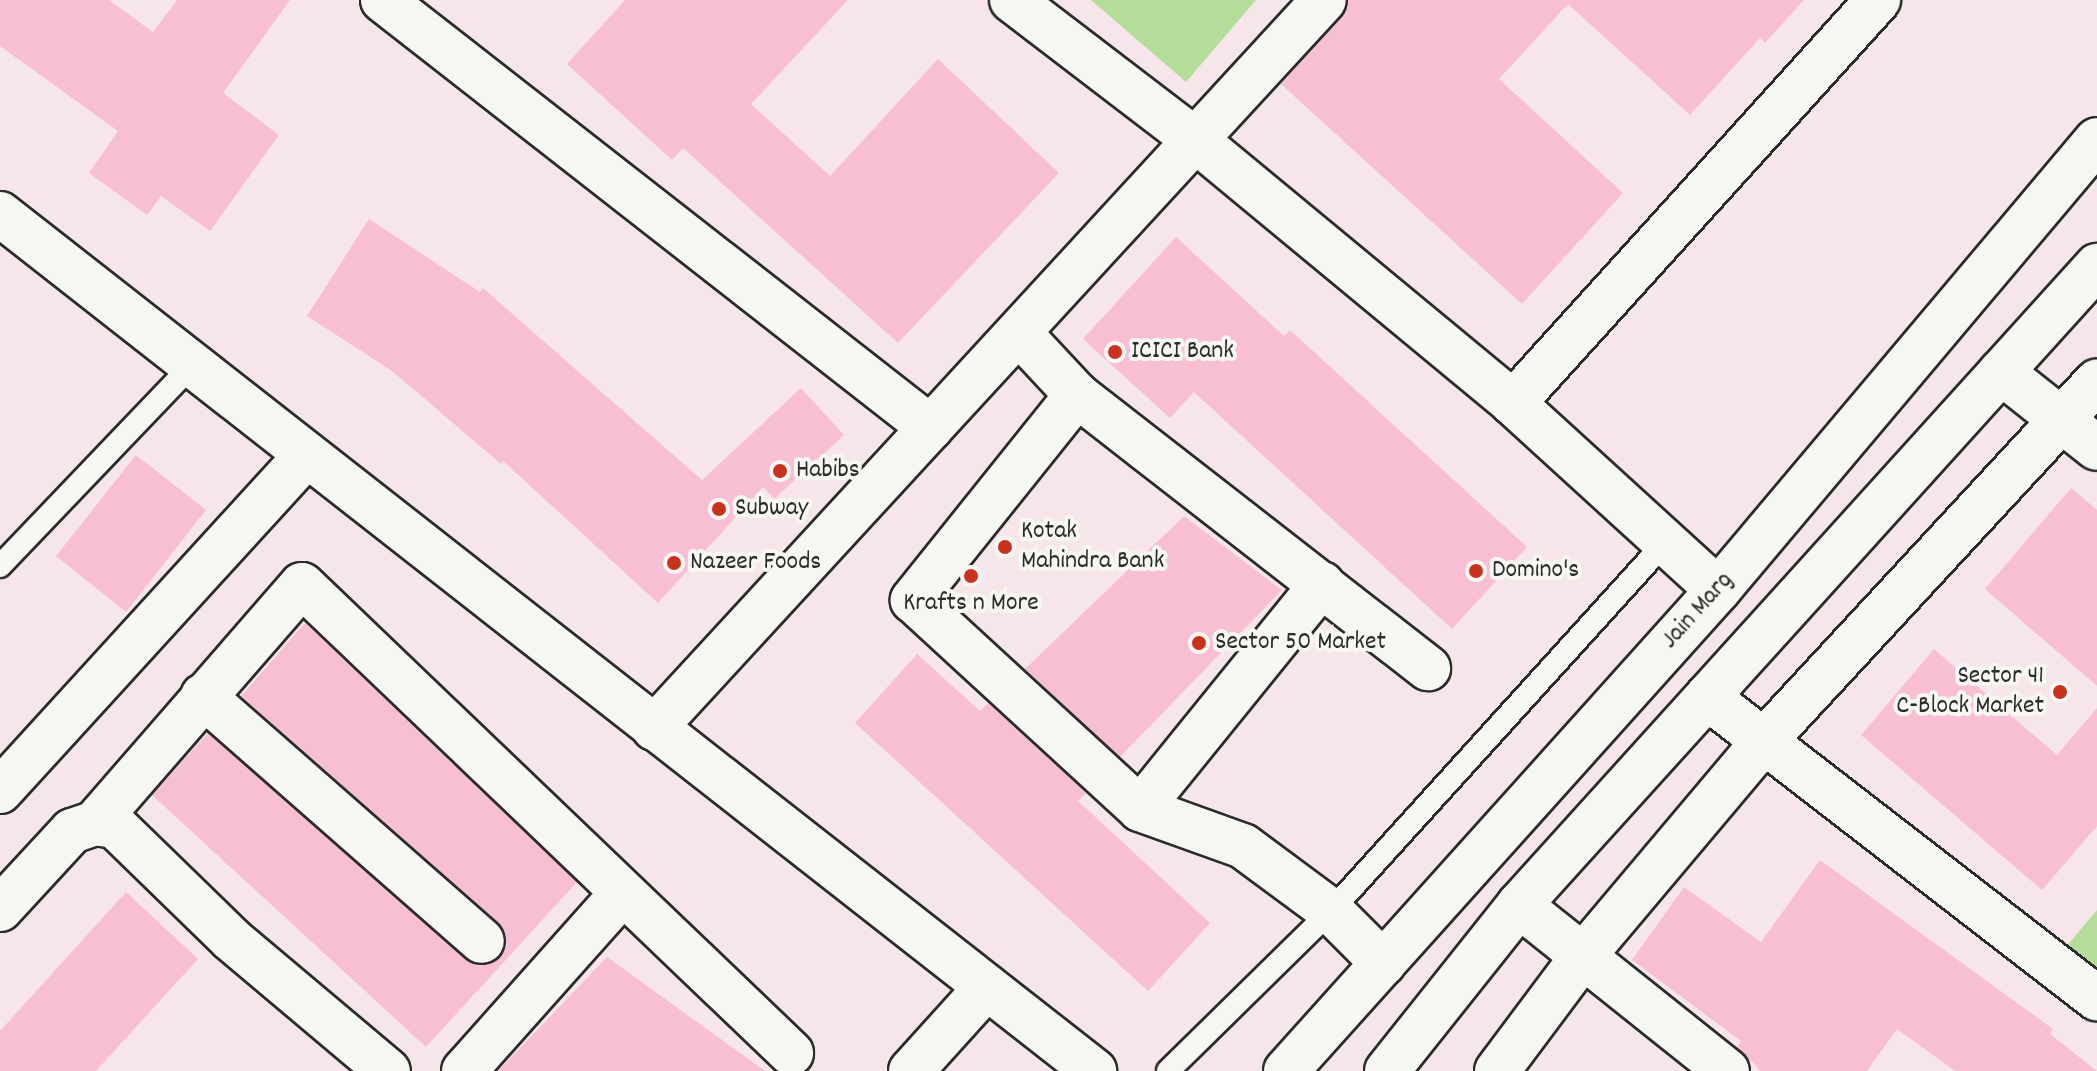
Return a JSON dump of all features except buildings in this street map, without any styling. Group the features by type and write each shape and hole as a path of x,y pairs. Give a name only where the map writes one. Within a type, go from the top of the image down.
{"street":[{"path":"383,0 931,428"},
{"path":"1012,0 1198,142 1513,403 1718,590"},
{"path":"654,728 1021,335 1324,0"},
{"path":"1513,403 1878,0"},
{"name":"Jain Marg","path":"1286,1071 1718,590 2097,140"},
{"path":"0,214 1094,1071"},
{"path":"1387,1071 1519,905 2097,266"},
{"path":"1021,335 1077,395 1428,668"},
{"path":"2001,372 2097,448"},
{"path":"1497,1071 1583,956 1764,741 2097,381"},
{"path":"1077,395 913,600 1140,809 1243,846 1331,911 1383,963"},
{"path":"0,791 307,455"},
{"path":"1140,809 1322,584"},
{"path":"95,823 302,585 621,895 791,1053"},
{"path":"203,696 482,941"},
{"path":"1707,697 2097,998"},
{"path":"0,909 72,831 95,823 115,826 231,939 388,1071"},
{"path":"464,1071 621,895"},
{"path":"1519,905 1727,1071"},
{"path":"911,1071 987,987"}],"lane":[{"path":"0,566 192,365"},
{"path":"1168,1071 1331,911 1665,543"}],"green space":[{"path":"1091,0 1256,0 1186,82"},
{"path":"2097,910 2097,973 2065,948"}],"place":[{"name":"ICICI Bank","path":"1115,352"},
{"name":"Habibs","path":"780,471"},
{"name":"Subway","path":"719,509"},
{"name":"Kotak Mahindra Bank","path":"1005,547"},
{"name":"Nazeer Foods","path":"674,563"},
{"name":"Domino's","path":"1476,571"},
{"name":"Krafts n More","path":"971,576"},
{"name":"Sector 50 Market","path":"1199,643"},
{"name":"Sector 41 C-Block Market","path":"2060,692"}]}
